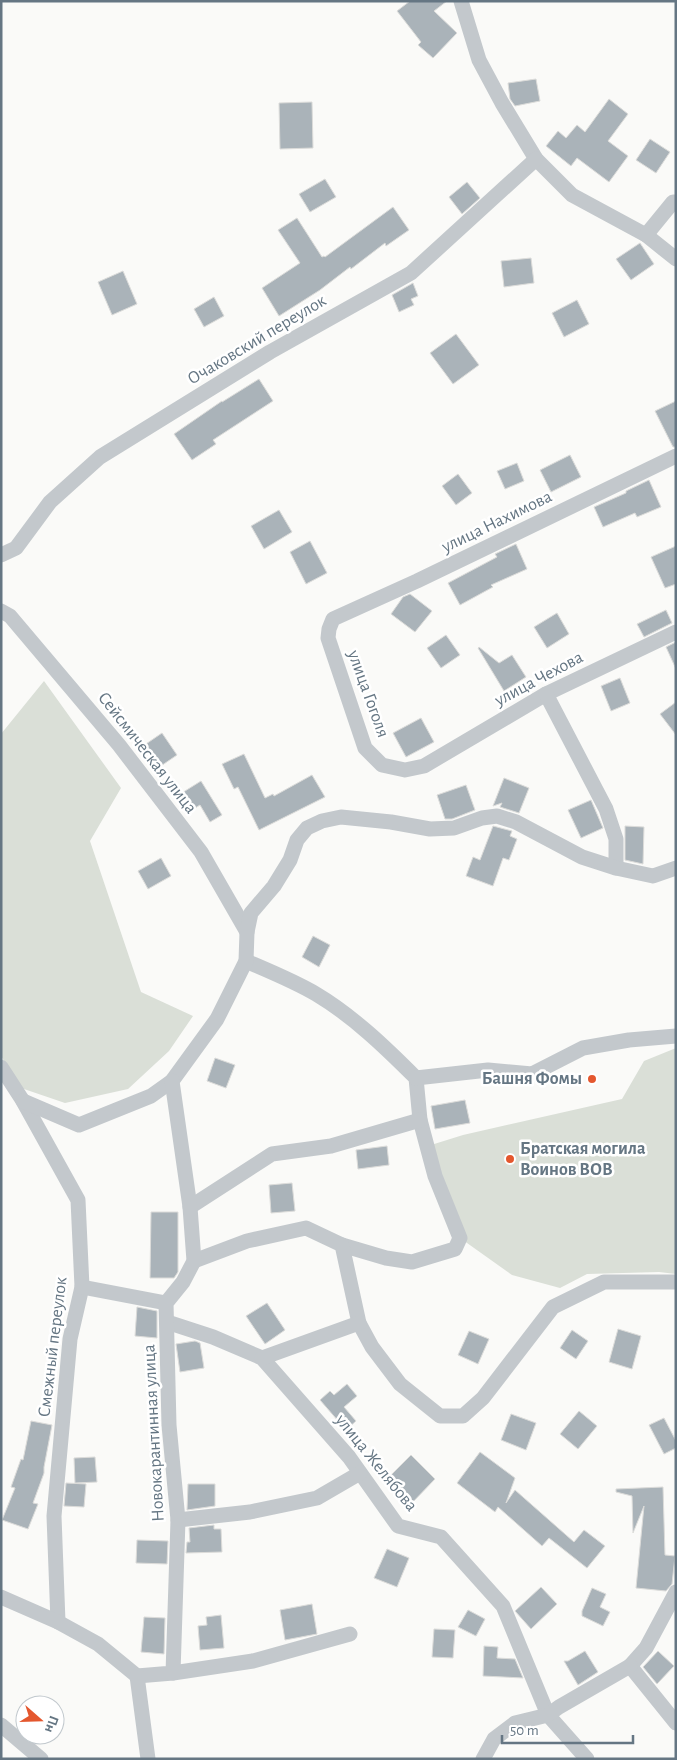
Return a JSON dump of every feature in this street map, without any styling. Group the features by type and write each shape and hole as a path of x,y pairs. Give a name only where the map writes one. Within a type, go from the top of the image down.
{"street":[{"path":"461,1 479,60 502,103 536,159 572,195 646,236 676,259"},
{"name":"Очаковский переулок","path":"1,555 16,548 50,502 100,457 270,352 411,273 536,159"},
{"path":"646,236 673,202 676,202"},
{"name":"улица Нахимова","path":"333,619 417,581 676,456"},
{"name":"Сейсмическая улица","path":"1,611 10,616 119,746 184,829 201,852 247,932"},
{"name":"улица Гоголя","path":"333,619 328,638 365,748 382,765 405,770 424,766"},
{"name":"улица Чехова","path":"424,766 546,694 676,632"},
{"path":"546,694 606,809 616,838 616,868"},
{"path":"23,1101 79,1125 151,1096 172,1081 217,1019 246,961 247,932 251,913 278,880 290,860 297,840 307,828 322,821 341,817 391,822 430,829 454,828 482,818 497,816 516,822 582,857 616,868 653,876 676,868"},
{"path":"194,1261 247,1241 306,1228 342,1246 386,1258 412,1262 455,1249 460,1238 435,1176 420,1120 416,1078 352,1020 316,994 246,961"},
{"path":"416,1078 488,1070 532,1074 583,1048 629,1040 676,1036"},
{"name":"Смежный переулок","path":"1,1067 23,1101 78,1200 82,1287 70,1339 54,1516 58,1622"},
{"path":"82,1287 166,1303 183,1282 194,1261 190,1207 172,1081"},
{"path":"190,1207 272,1154 331,1146 420,1120"},
{"path":"342,1246 359,1323 372,1347 400,1384 440,1416 463,1416 483,1398 553,1307 604,1282 676,1282"},
{"name":"Новокарантинная улица","path":"166,1303 169,1425 178,1520 173,1673"},
{"name":"улица Желябова","path":"166,1322 213,1337 262,1358 348,1457 398,1526 441,1537 503,1606 548,1715 587,1759"},
{"path":"262,1358 359,1323"},
{"path":"178,1520 250,1512 317,1498 360,1473"},
{"path":"483,1759 494,1739 515,1723 548,1715 630,1666 646,1648 676,1592"},
{"path":"1,1597 58,1622 98,1644 138,1676 173,1673 253,1661 350,1634"},
{"path":"630,1666 676,1723"},
{"path":"138,1676 148,1759"},
{"path":"1,1724 41,1759"}],"shaded area":[{"path":"44,681 121,788 90,841 141,992 193,1016 169,1051 128,1089 65,1103 21,1088 1,1056 1,734"},
{"path":"676,1048 676,1274 659,1272 587,1274 560,1288 512,1275 460,1238 431,1145 463,1135 622,1099 644,1061"}],"building":[{"path":"410,1 447,1 434,11 457,33 433,58 418,45 421,42 397,11"},
{"path":"536,79 540,101 515,106 510,99 508,83"},
{"path":"609,99 628,114 608,141 628,156 609,182 577,158 571,166 546,146 558,131 566,138 577,125 585,132"},
{"path":"312,102 313,148 280,149 279,103"},
{"path":"650,139 670,152 656,173 636,160"},
{"path":"325,179 336,197 310,212 299,194"},
{"path":"467,182 480,198 462,214 449,197"},
{"path":"393,207 409,230 386,246 385,243 351,269 350,267 320,290 279,316 262,288 300,263 278,230 297,218 322,257 325,257"},
{"path":"640,243 654,264 631,280 616,259"},
{"path":"531,258 534,283 504,287 501,261"},
{"path":"123,271 137,304 112,315 98,282"},
{"path":"413,283 418,296 411,299 414,305 399,312 392,295"},
{"path":"214,297 224,316 204,327 194,309"},
{"path":"577,300 589,324 564,337 552,313"},
{"path":"456,334 479,365 453,384 430,353"},
{"path":"259,379 273,401 213,440 216,444 192,460 174,434 222,401"},
{"path":"676,401 676,447 673,447 655,411"},
{"path":"570,455 581,477 551,492 540,470"},
{"path":"517,463 524,481 505,489 497,471"},
{"path":"458,474 472,493 456,505 442,486"},
{"path":"649,480 661,507 637,517 635,513 603,527 594,507 626,493 626,491"},
{"path":"279,510 292,532 264,549 251,526"},
{"path":"310,541 327,573 306,584 290,552"},
{"path":"516,544 527,569 491,585 493,587 460,605 448,583 497,557 495,554"},
{"path":"676,546 676,584 665,588 651,557"},
{"path":"410,594 432,611 415,632 391,614 403,597"},
{"path":"666,610 672,623 644,637 637,624"},
{"path":"557,613 569,634 547,648 534,627"},
{"path":"446,635 460,655 441,668 427,648"},
{"path":"676,642 676,669 666,647"},
{"path":"479,647 499,663 512,655 526,677 504,691"},
{"path":"620,678 630,703 611,711 601,686"},
{"path":"676,702 676,735 660,714"},
{"path":"421,718 434,742 406,757 393,733"},
{"path":"162,733 177,755 158,768 143,746"},
{"path":"244,754 265,798 273,794 274,796 312,775 325,797 259,830 238,787 234,789 222,764"},
{"path":"504,778 529,788 519,813 500,807 502,803 493,806"},
{"path":"201,781 222,815 210,822 200,805 187,813 177,796"},
{"path":"466,785 475,810 452,819 445,819 437,795"},
{"path":"591,800 603,828 581,838 568,810"},
{"path":"493,826 512,831 510,836 517,839 509,860 503,858 493,886 466,876 473,857 480,860"},
{"path":"625,826 644,827 643,864 625,860"},
{"path":"161,858 171,876 148,889 138,871"},
{"path":"313,936 330,945 319,967 302,957"},
{"path":"215,1058 235,1065 226,1088 207,1081"},
{"path":"465,1100 470,1123 435,1129 431,1106"},
{"path":"387,1146 389,1165 358,1169 356,1150"},
{"path":"292,1183 295,1211 271,1213 269,1185"},
{"path":"151,1212 178,1212 178,1272 174,1278 150,1278"},
{"path":"267,1303 285,1330 265,1344 246,1316"},
{"path":"137,1307 157,1311 157,1338 135,1336"},
{"path":"618,1329 641,1336 632,1369 609,1362"},
{"path":"572,1330 588,1341 576,1359 560,1348"},
{"path":"469,1331 489,1339 478,1364 458,1355"},
{"path":"195,1341 200,1343 204,1368 180,1372 176,1344"},
{"path":"347,1384 357,1396 344,1407 356,1421 346,1430 320,1400 330,1391 334,1395"},
{"path":"579,1411 597,1426 578,1449 560,1434"},
{"path":"511,1414 536,1423 526,1450 501,1440"},
{"path":"664,1418 676,1441 676,1448 664,1454 649,1425"},
{"path":"31,1421 52,1425 44,1473 33,1503 38,1504 28,1529 2,1520 15,1488 11,1487 21,1459 23,1460"},
{"path":"480,1452 515,1478 506,1503 515,1490 574,1542 584,1530 605,1546 587,1568 549,1538 542,1546 498,1507 495,1512 457,1483"},
{"path":"411,1455 435,1479 410,1505 385,1481"},
{"path":"95,1457 97,1482 75,1483 74,1458"},
{"path":"66,1483 86,1484 84,1507 64,1506"},
{"path":"188,1484 215,1484 215,1506 187,1510"},
{"path":"663,1487 665,1555 675,1556 672,1584 666,1591 636,1588 644,1506 633,1533 632,1496 616,1492 616,1489"},
{"path":"214,1525 214,1529 221,1529 222,1552 186,1553 187,1542 190,1542 189,1528"},
{"path":"137,1540 168,1541 167,1564 136,1563"},
{"path":"387,1549 409,1558 397,1587 374,1578"},
{"path":"541,1587 557,1604 531,1629 515,1611"},
{"path":"592,1588 606,1594 600,1607 610,1612 603,1626 582,1616 582,1611"},
{"path":"312,1604 317,1634 285,1640 280,1610"},
{"path":"468,1610 485,1619 476,1636 458,1627"},
{"path":"221,1615 224,1648 200,1650 198,1626 207,1625 206,1617"},
{"path":"144,1617 165,1618 164,1654 141,1652"},
{"path":"434,1629 455,1630 453,1658 432,1657"},
{"path":"484,1646 498,1647 497,1658 515,1659 523,1678 483,1676"},
{"path":"585,1651 598,1672 578,1685 564,1661 568,1661"},
{"path":"658,1651 674,1666 657,1684 643,1667"}],"place":[{"name":"Башня Фомы","path":"592,1079"},
{"name":"Братская могила Воинов ВОВ","path":"510,1159"}]}
